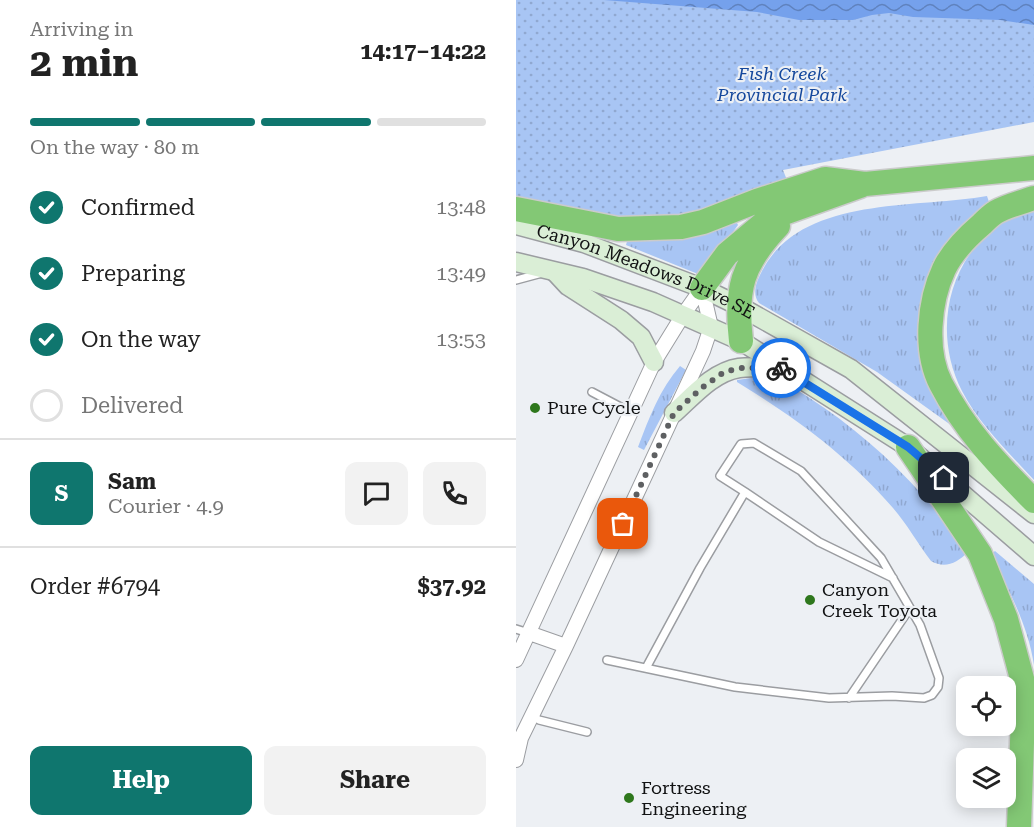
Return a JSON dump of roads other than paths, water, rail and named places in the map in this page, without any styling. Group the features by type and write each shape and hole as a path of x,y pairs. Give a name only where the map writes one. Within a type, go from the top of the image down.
{"highway":[{"path":"516,208 618,229 681,227 703,222 757,201 825,179 865,184 1034,168"},
{"path":"702,288 727,254 770,218 865,184"},
{"path":"1034,198 995,213 970,234 945,267 939,282 929,332 931,354 939,382 961,419 990,456 1034,501"},
{"path":"741,341 738,318 740,289 752,257 794,209"},
{"path":"908,447 980,554 1006,619 1024,686 1019,827"}],"main road":[{"name":"Canyon Meadows Drive SE","path":"516,225 584,243 702,288 739,306 851,369 1034,514"},
{"name":"Canyon Meadows Drive SE","path":"516,262 554,270 653,302 741,341 908,447 1034,556"},
{"path":"554,270 568,286 621,320 641,337 654,362"},
{"path":"674,413 724,372 740,368 781,368"}],"street":[{"path":"516,660 522,631 632,413 654,362 682,315 702,288"},
{"path":"516,760 521,738 699,361 711,327 702,288"},
{"path":"522,631 566,646"}],"lane":[{"path":"516,280 554,270"},
{"path":"592,392 632,413"},
{"path":"607,660 735,687 829,698 892,696 924,698 938,687 939,678 920,625 893,578 881,558 801,471 754,443 741,444 720,476 819,542 893,578"},
{"path":"646,668 700,567 745,492"},
{"path":"849,698 910,608"},
{"path":"532,716 539,720 587,732"}],"water":[{"path":"604,0 1034,0 1034,25 1000,20 913,17 889,13 853,20 799,20 757,12"}],"place":[{"name":"Pure Cycle","path":"535,408"},
{"name":"Canyon Creek Toyota","path":"810,600"},
{"name":"Fortress Engineering","path":"629,798"}],"park label":[{"name":"Fish Creek Provincial Park","path":"782,84"}]}
